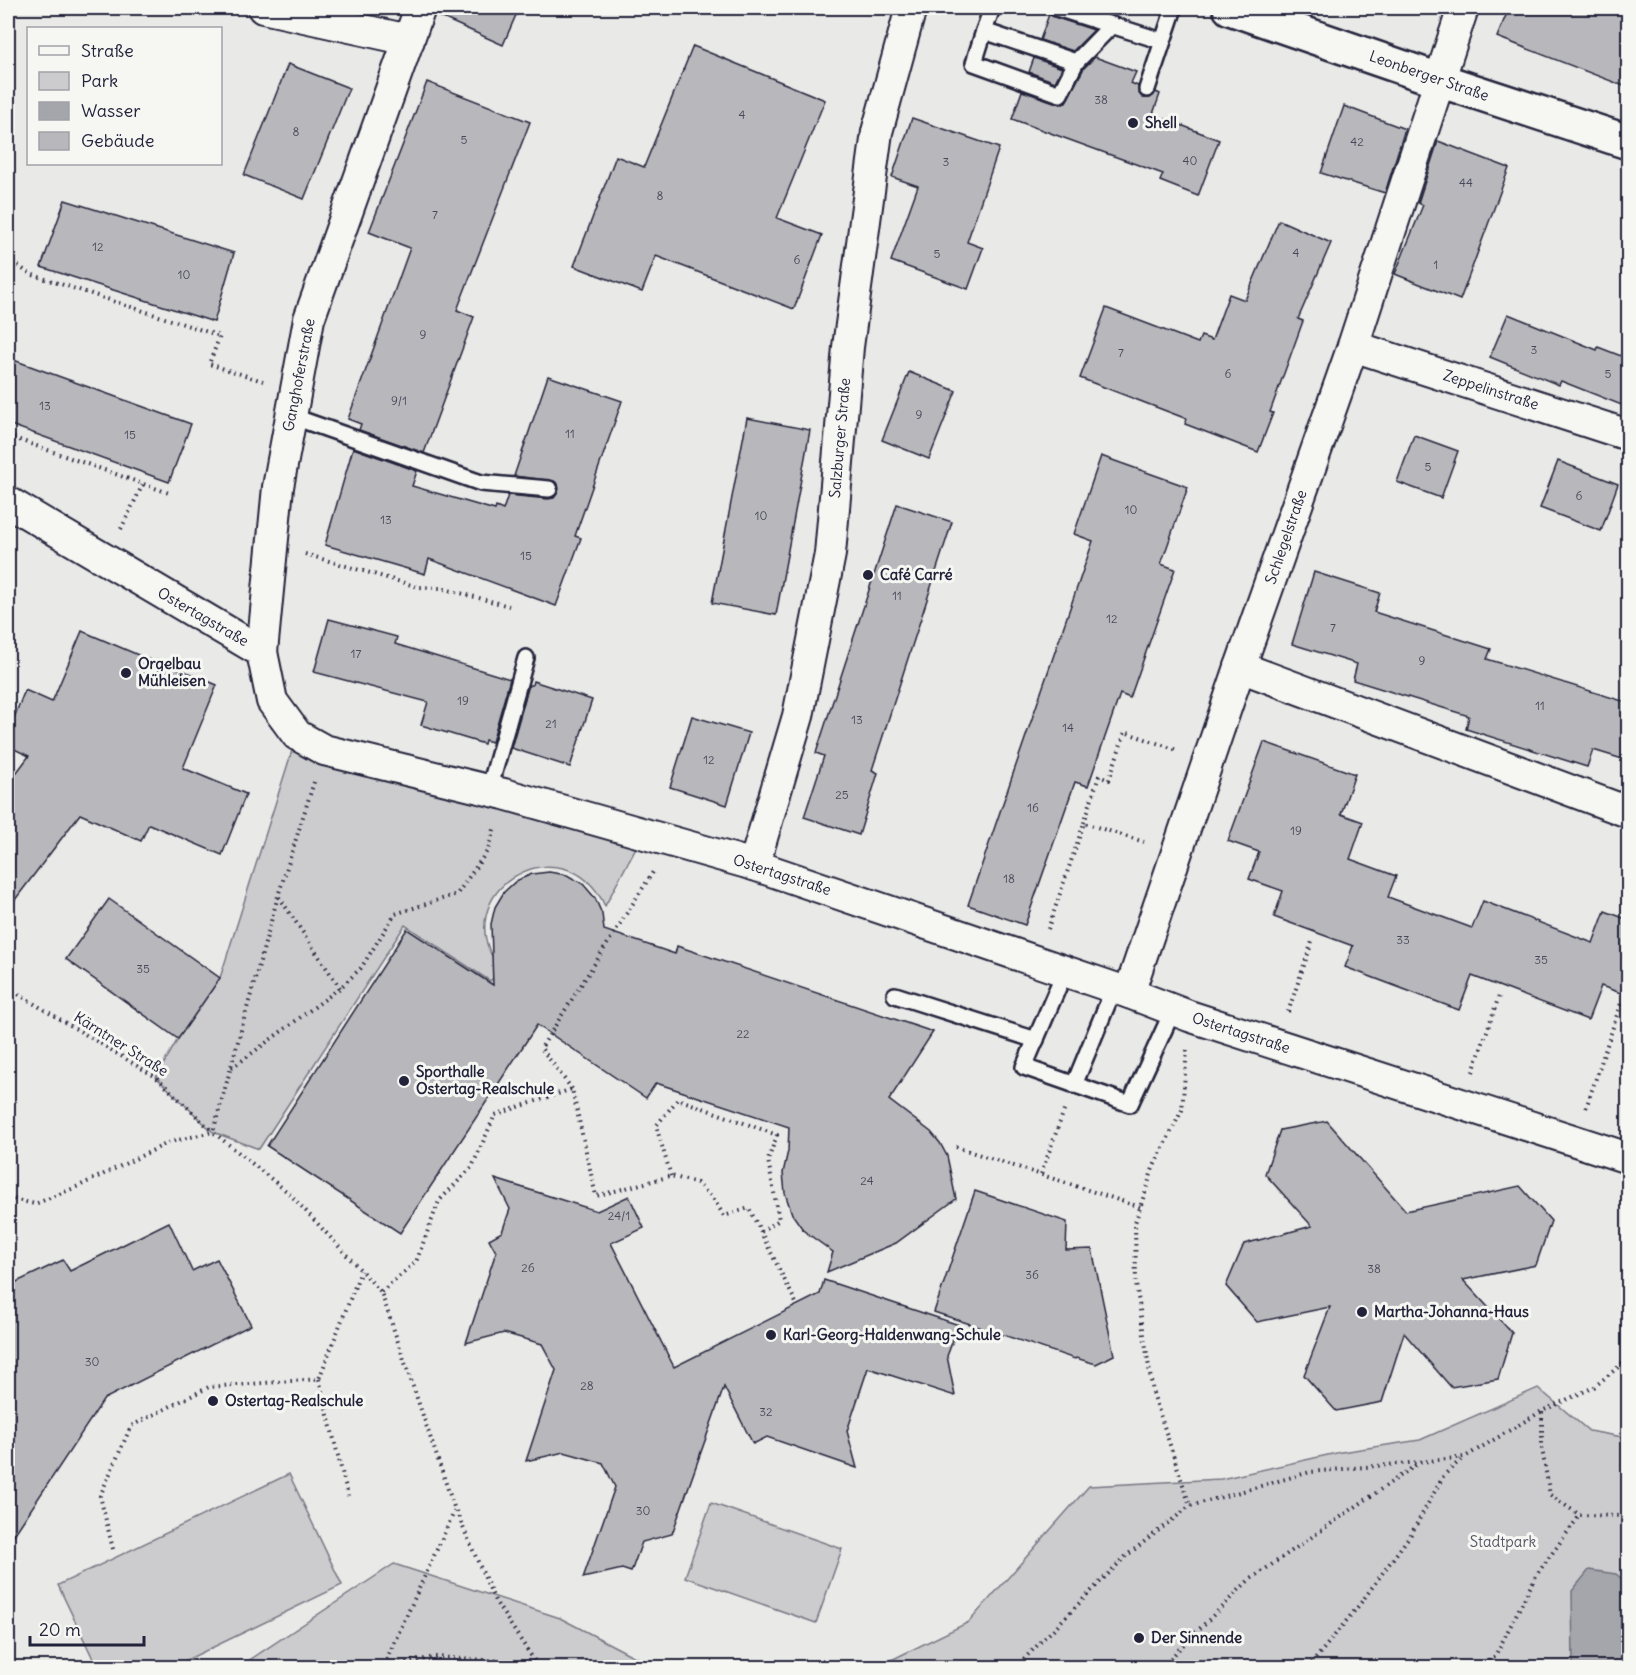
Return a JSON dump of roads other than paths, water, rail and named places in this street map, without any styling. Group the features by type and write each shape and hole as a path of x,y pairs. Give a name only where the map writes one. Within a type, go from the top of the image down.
{"street":[{"path":"263,8 409,40"},
{"name":"Ganghoferstraße","path":"262,652 278,487 309,319 420,8"},
{"name":"Salzburger Straße","path":"754,865 798,716 830,554 848,347 877,132 911,8"},
{"name":"Leonberger Straße","path":"1230,8 1629,142"},
{"name":"Schlegelstraße","path":"1121,990 1177,852 1353,346 1463,8"},
{"name":"Zeppelinstraße","path":"1353,346 1629,435"},
{"name":"Ostertagstraße","path":"8,502 262,652 272,701 297,735 324,750 496,792 754,865 1121,990 1181,1013 1629,1158"},
{"path":"1240,667 1629,812"}],"lane":[{"path":"992,8 974,63 1060,94 1076,62 1112,25"},
{"path":"1057,8 1162,41"},
{"path":"1147,89 1174,8"},
{"path":"984,31 1076,62"},
{"path":"293,404 481,483 549,489"},
{"path":"496,792 526,658"},
{"path":"1065,971 1024,1067 1130,1104 1181,1013"},
{"path":"1074,1085 1121,990"},
{"path":"895,995 1036,1040"}],"water":[{"path":"1589,1570 1616,1574 1628,1584 1628,1667 1573,1667 1572,1591"}],"place":[{"name":"Shell","path":"1133,123"},
{"name":"Café Carré","path":"868,575"},
{"name":"Orgelbau Mühleisen","path":"126,673"},
{"name":"Sporthalle Ostertag-Realschule","path":"404,1081"},
{"name":"Martha-Johanna-Haus","path":"1362,1312"},
{"name":"Karl-Georg-Haldenwang-Schule","path":"771,1335"},
{"name":"Ostertag-Realschule","path":"213,1401"},
{"name":"Der Sinnende","path":"1139,1638"}],"park label":[{"name":"Stadtpark","path":"1503,1542"}]}
